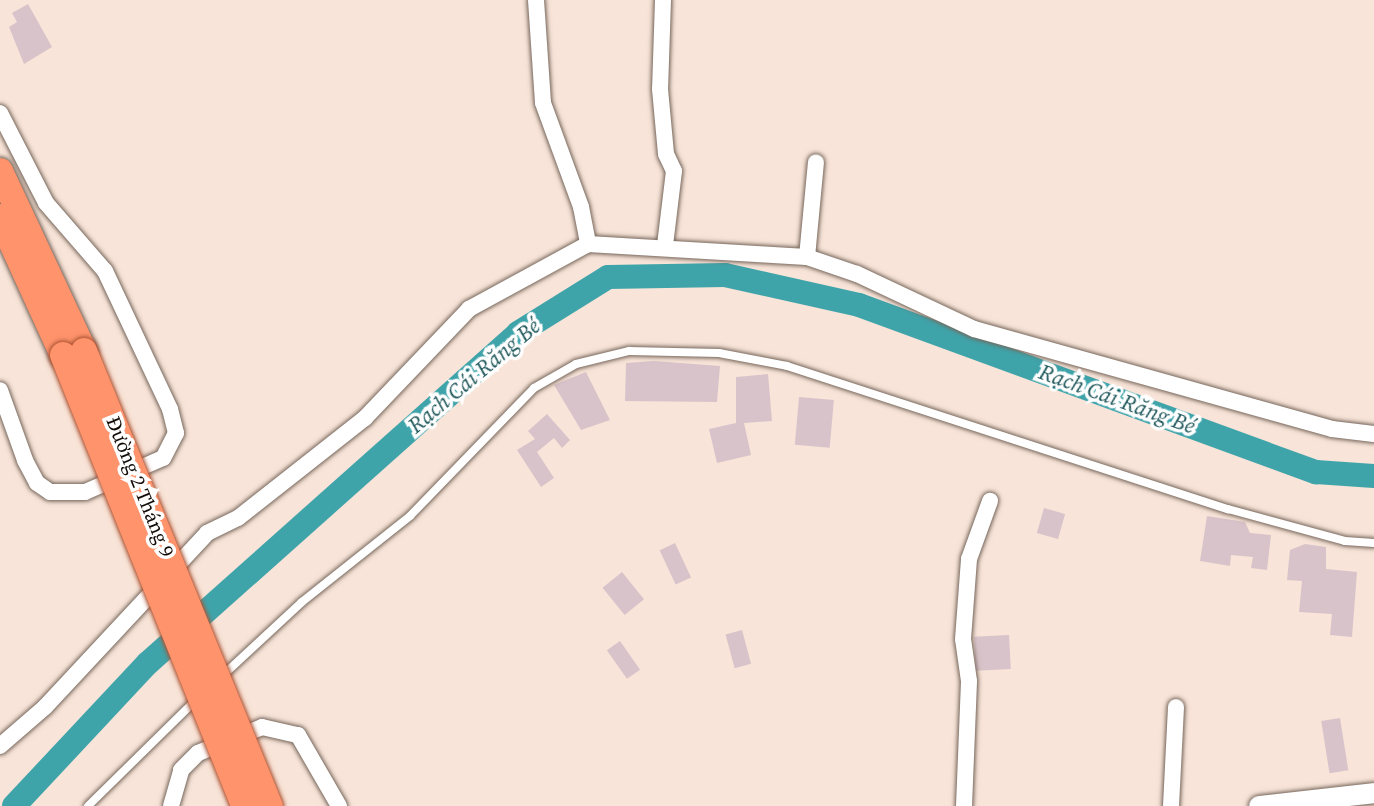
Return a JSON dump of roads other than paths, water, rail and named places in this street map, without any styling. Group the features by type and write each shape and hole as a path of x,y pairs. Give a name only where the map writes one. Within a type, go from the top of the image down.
{"highway":[{"name":"Đường 2 Tháng 9","path":"0,171 74,353 270,806"},
{"name":"Đường 2 Tháng 9","path":"0,217 74,353 244,806"}],"street":[{"path":"536,0 543,103 581,207 588,244"},
{"path":"663,0 660,89 666,154 674,171 665,245"},
{"path":"0,113 46,203 105,271 170,409 176,433 163,458 85,492 50,492 37,483 25,460 0,390"},
{"path":"807,257 816,162"},
{"path":"0,746 54,698 207,533 238,518 365,418 469,309 588,244 665,245 807,257 857,274 974,329 1332,429 1374,434"},
{"path":"964,806 969,681 963,639 969,559 990,501"},
{"path":"1171,806 1176,707"},
{"path":"171,806 181,770 198,753 262,727 298,735 339,806"},
{"path":"1259,806 1374,793"}],"lane":[{"path":"88,806 302,602 410,516 534,388 576,364 629,351 719,353 787,366 1228,509 1345,541 1374,543"}],"waterway":[{"name":"Rạch Cái Răng Bé","path":"14,806 148,663 518,333 608,277 725,275 859,305 1316,472 1374,476"}]}
